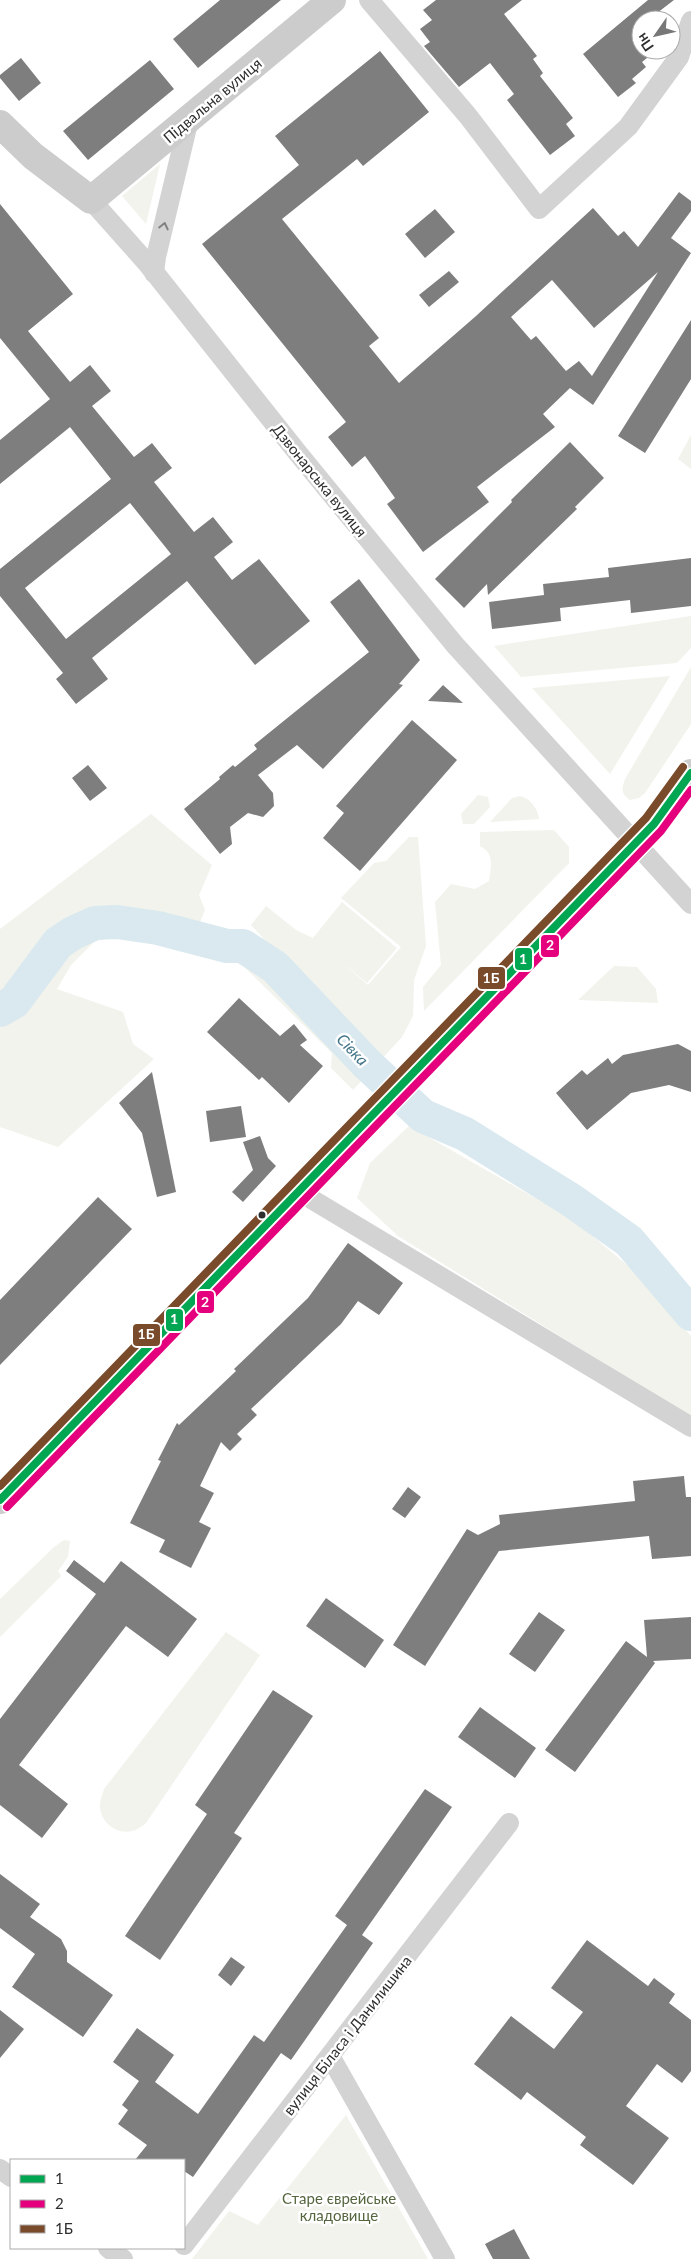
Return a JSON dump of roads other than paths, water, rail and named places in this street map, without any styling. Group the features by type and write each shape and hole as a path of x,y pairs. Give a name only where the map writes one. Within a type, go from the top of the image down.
{"main road":[{"name":"Підвальна вулиця","path":"91,200 332,0"},
{"name":"Дзвонарська вулиця","path":"0,124 33,156 91,200"},
{"path":"0,1500 636,843 654,824 691,773"}],"street":[{"path":"369,0 468,116 539,209 633,121 679,57 691,21"},
{"path":"154,273 156,257 189,119"},
{"name":"Дзвонарська вулиця","path":"91,200 154,273 296,452 455,645 691,904"},
{"path":"298,1191 691,1427"},
{"name":"вулиця Біласа і Данилишина","path":"185,2243 509,1823"},
{"path":"330,2056 445,2259"},
{"path":"109,2249 123,2259"},
{"name":"вулиця Біласа і Данилишина","path":"173,2259 181,2249"}],"waterway":[{"name":"Сівка","path":"0,1010 14,1002 58,943 73,933 95,923 117,922 158,928 227,946 243,946 275,967 367,1064 423,1116 465,1134 571,1200 629,1241 691,1314"}],"park label":[{"name":"Старе єврейське кладовище","path":"339,2206"}]}
